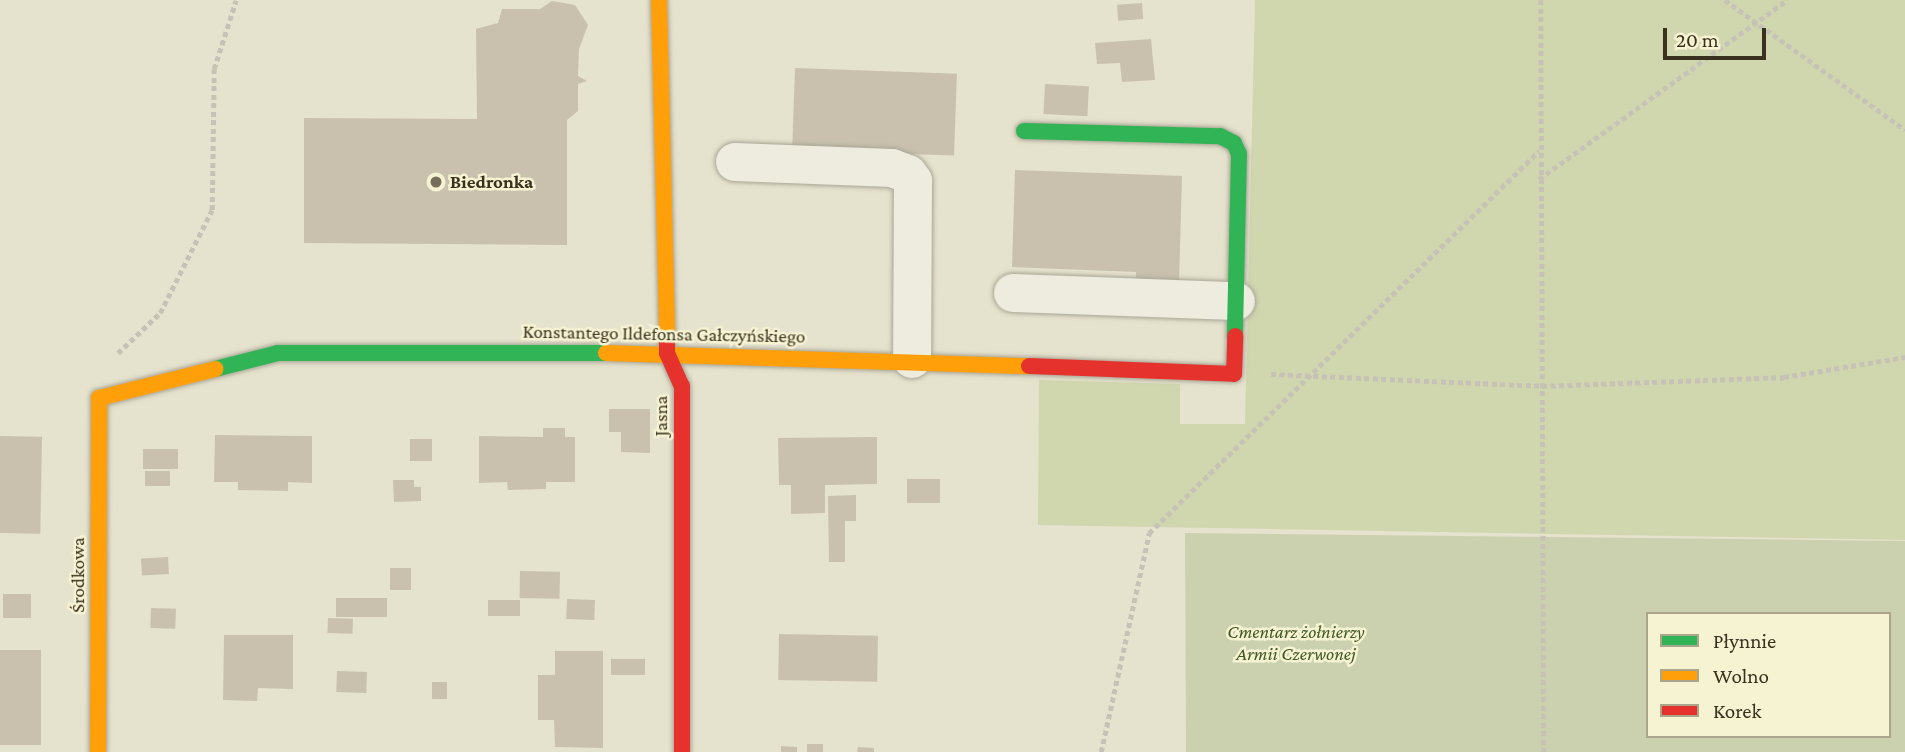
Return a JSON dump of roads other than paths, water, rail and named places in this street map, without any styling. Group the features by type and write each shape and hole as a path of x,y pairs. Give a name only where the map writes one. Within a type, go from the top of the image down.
{"street":[{"name":"Jasna","path":"659,0 667,353 682,386 682,752"},
{"path":"1013,293 1236,300 1240,154 1229,138 1024,131"},
{"path":"735,162 892,168 908,174 913,181 912,359"},
{"name":"Konstantego Ildefonsa Gałczyńskiego","path":"99,398 278,353 667,353 912,359 1234,374 1236,300"},
{"name":"Środkowa","path":"99,398 99,752"}],"place":[{"name":"Biedronka","path":"436,182"}],"park label":[{"name":"Cmentarz żołnierzy Armii Czerwonej","path":"1296,643"}]}
